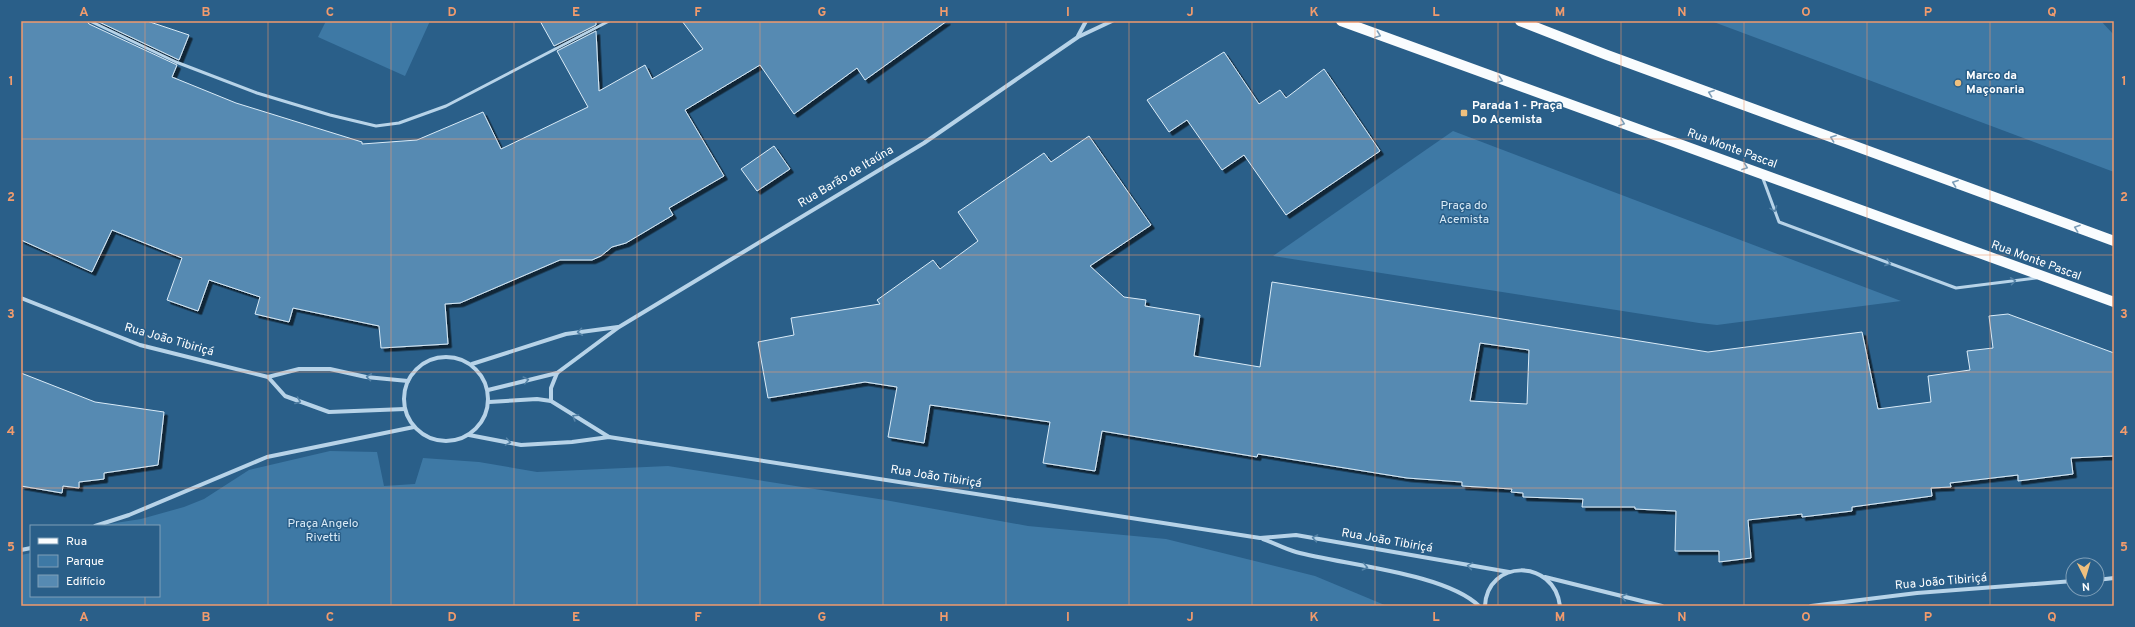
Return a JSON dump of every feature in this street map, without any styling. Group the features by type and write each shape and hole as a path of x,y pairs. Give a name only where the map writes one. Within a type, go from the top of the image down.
{"main road":[{"name":"Rua Monte Pascal","path":"1341,21 1486,75 1760,172 2114,302"},
{"path":"1520,21 1607,55 2114,241"}],"street":[{"name":"Rua Barão de Itaúna","path":"1078,37 1086,21"},
{"name":"Rua Barão de Itaúna","path":"488,390 557,373 619,326 924,143 1078,37 1112,21"},
{"name":"Rua João Tibiriçá","path":"21,298 140,345 268,377 299,369 330,369 366,377 408,380"},
{"name":"Rua Barão de Itaúna","path":"472,364 566,334 619,326"},
{"path":"455,357 472,364 484,378 488,390 489,402 485,417 469,435 455,441 440,441 425,436 414,427 405,409 404,395 408,380 419,366 436,358 455,357"},
{"path":"551,401 551,388 557,373"},
{"path":"268,377 285,396 329,412 405,409"},
{"name":"Rua João Tibiriçá","path":"489,402 537,399 551,401 609,437"},
{"path":"98,525 129,515 267,457 414,427"},
{"name":"Rua João Tibiriçá","path":"469,435 521,444 572,442 609,437 1260,538 1296,552 1440,584 1471,598 1478,606"},
{"name":"Rua João Tibiriçá","path":"1260,538 1296,535 1509,572 1521,570 1533,571 1545,577 1662,606"},
{"path":"1485,606 1490,589 1498,579 1509,572"},
{"path":"1545,577 1553,585 1559,596 1560,606"},
{"name":"Rua João Tibiriçá","path":"1811,606 1916,593 2065,582"}],"lane":[{"path":"90,21 176,62 257,93 330,115 376,126 399,123 446,106 609,21"},
{"path":"1760,172 1779,222 1872,257 1956,288 2043,277"}],"green space":[{"path":"326,21 430,21 405,76 318,37"},
{"path":"1711,21 2101,21 2114,35 2114,172"},
{"name":"Praça do Acemista","path":"1453,131 1901,301 1717,325 1273,256"},
{"name":"Praça Angelo Rivetti","path":"330,451 377,452 384,486 415,484 423,458 479,462 537,472 668,466 885,500 1028,526 1166,539 1315,576 1387,606 21,606 21,555 30,553 30,597 160,597 160,525 102,525 141,519 184,507 204,499 249,470"}],"building":[{"path":"21,21 87,21 89,24 177,65 172,77 236,103 362,142 362,144 417,140 483,112 501,149 588,107 557,51 596,31 599,91 645,65 652,79 703,49 682,21 947,21 865,80 857,68 794,114 760,65 685,110 724,176 669,208 673,215 626,243 612,247 601,256 592,260 560,260 460,303 445,304 448,344 381,348 379,326 293,308 289,322 255,314 260,297 209,280 198,311 167,300 182,258 112,230 92,272 21,240"},
{"path":"97,21 147,21 189,35 179,60"},
{"path":"540,21 596,21 596,25 554,46"},
{"path":"1224,52 1259,104 1280,90 1286,98 1324,69 1380,151 1286,215 1244,155 1222,170 1187,120 1169,132 1147,100"},
{"path":"1089,136 1151,225 1090,266 1124,297 1146,300 1145,306 1200,315 1194,356 1260,367 1272,282 1708,352 1862,332 1878,409 1931,402 1928,376 1970,370 1967,351 1993,348 1989,316 2008,314 2114,353 2114,456 2071,458 2073,474 2018,481 2018,475 1950,483 1951,487 1931,488 1932,496 1852,507 1852,511 1802,517 1802,514 1748,520 1751,558 1719,562 1719,551 1675,551 1676,511 1635,509 1635,507 1582,507 1583,499 1523,497 1523,493 1511,492 1512,489 1462,486 1462,482 1407,478 1258,454 1257,457 1102,431 1095,471 1043,463 1050,422 930,405 924,443 888,437 897,387 865,382 768,398 758,342 794,335 791,318 880,304 877,300 933,260 940,269 978,241 958,212 1044,153 1051,162","holes":["1480,343 1529,350 1527,404 1470,401"]},
{"path":"774,146 790,169 757,191 741,169"},
{"path":"21,373 95,402 164,412 158,465 104,473 104,479 79,482 79,488 63,486 62,493 21,486"}],"place":[{"name":"Marco da Maçonaria","path":"1958,83"},
{"name":"Parada 1 - Praça Do Acemista","path":"1464,113"}]}
